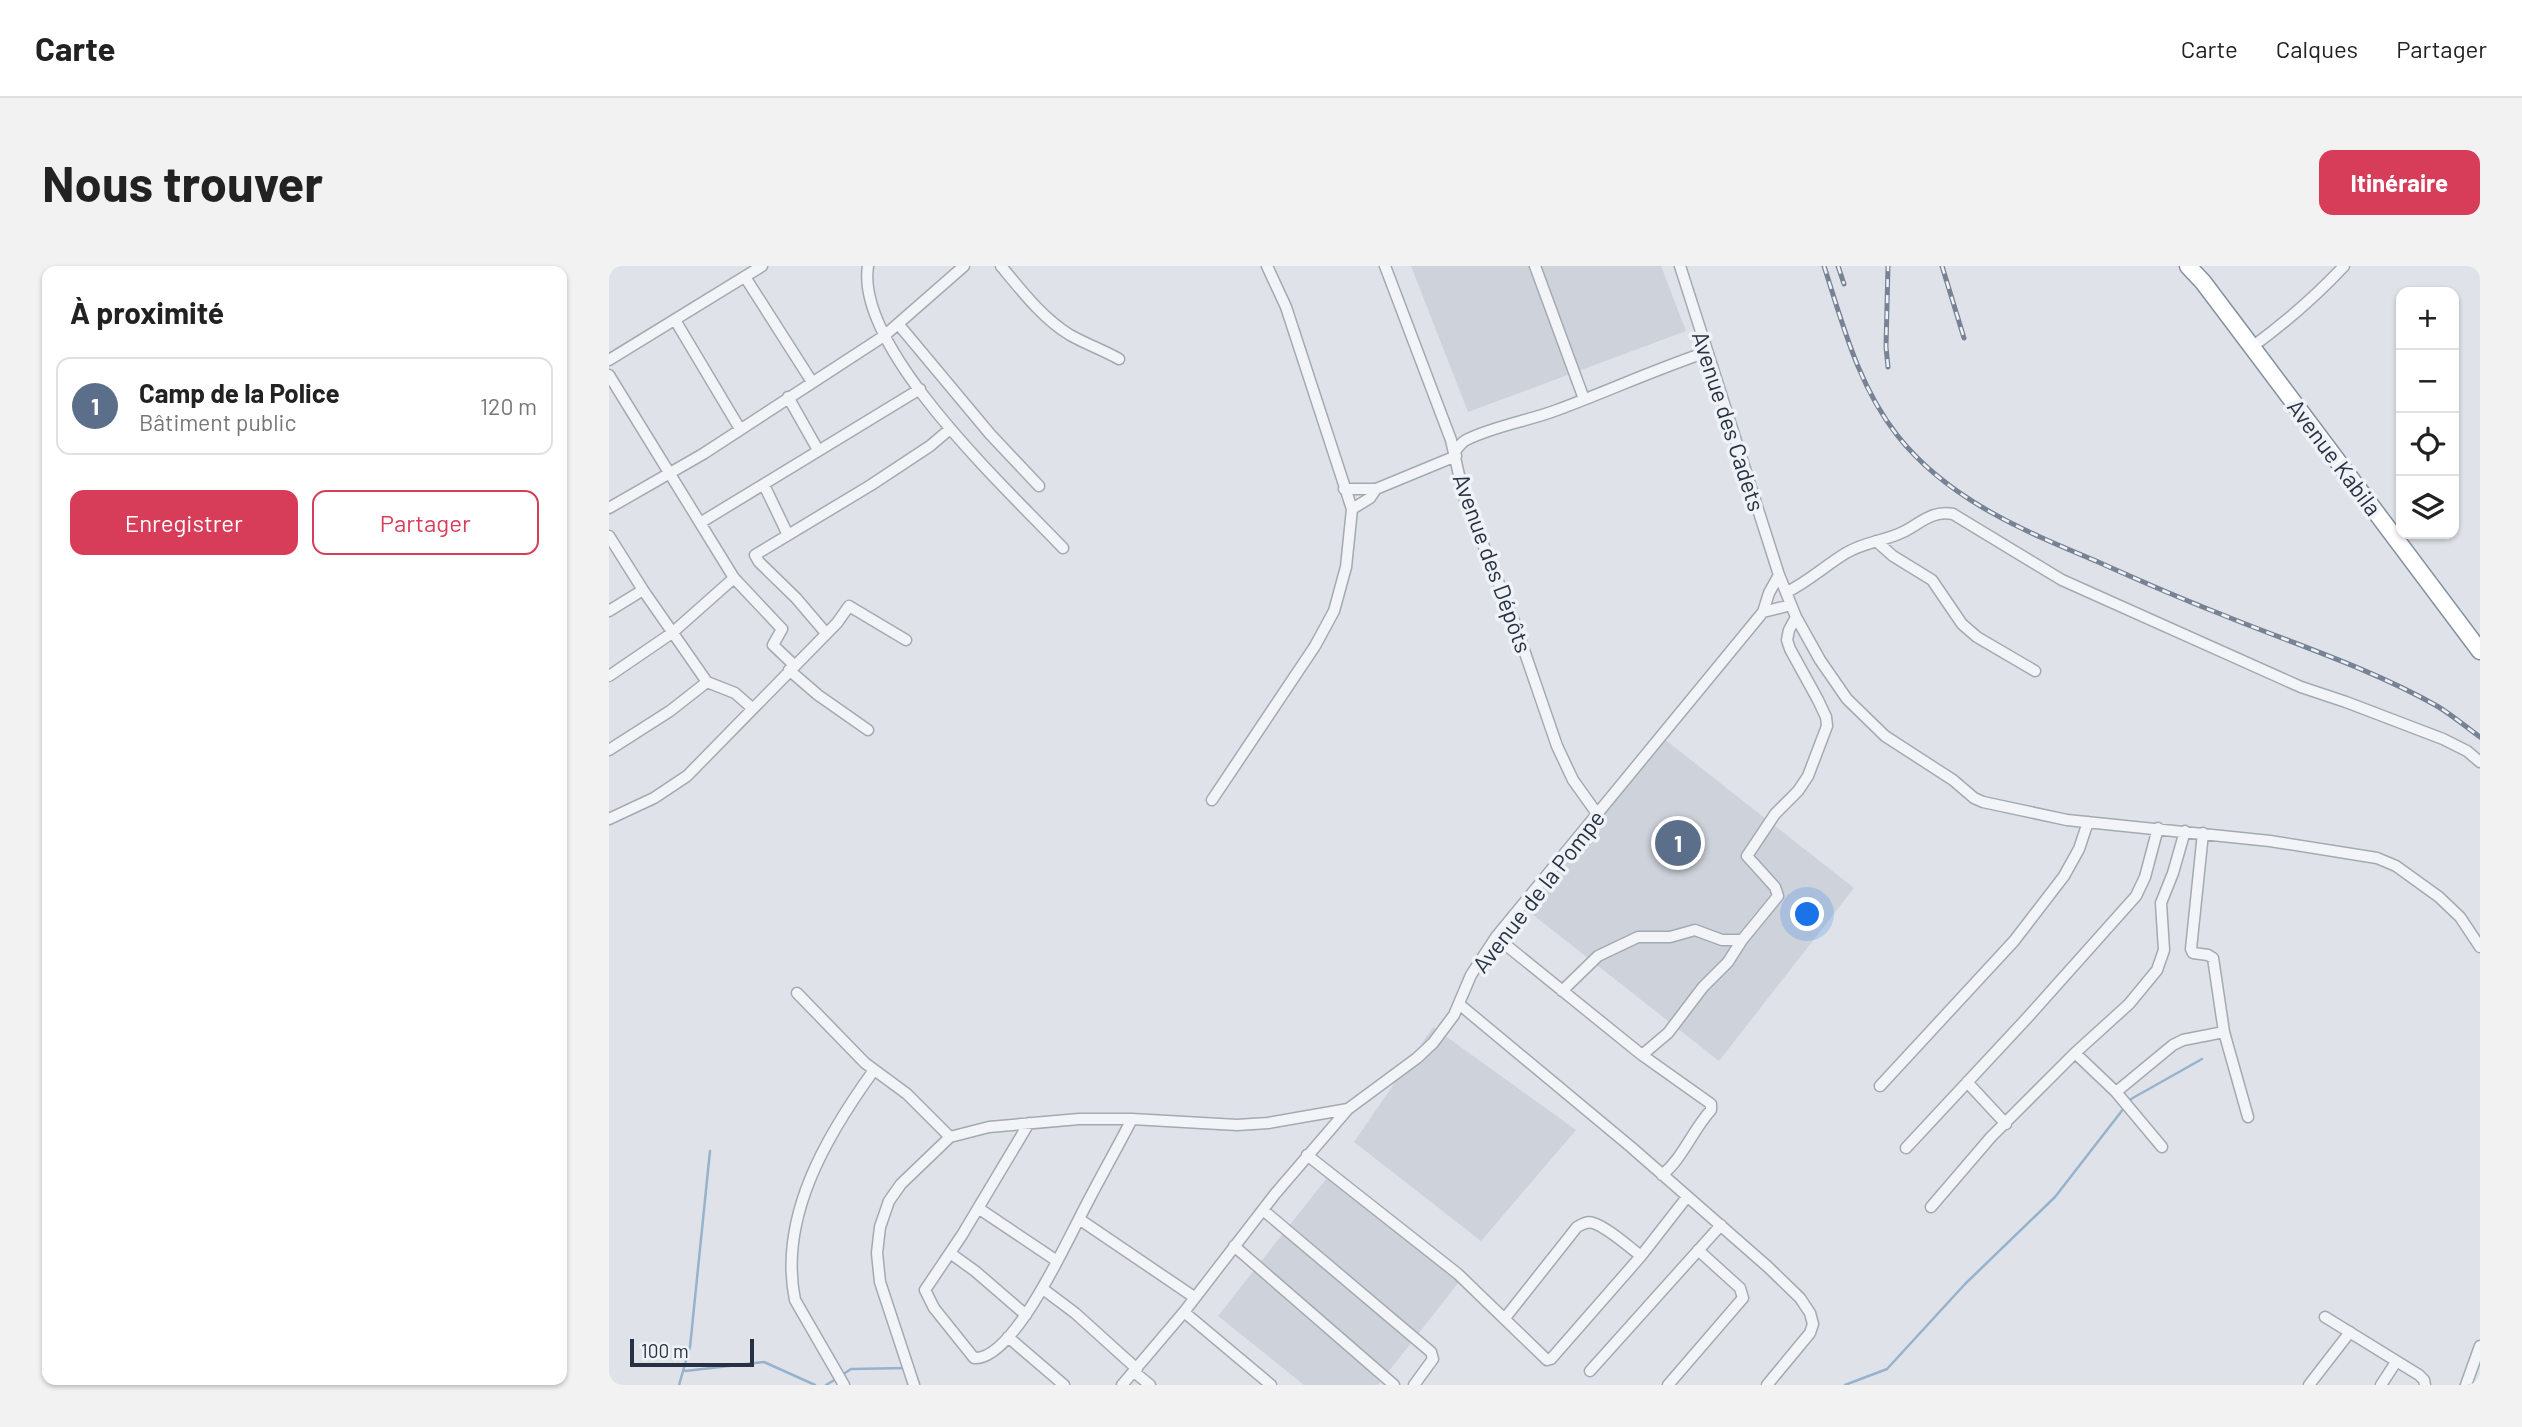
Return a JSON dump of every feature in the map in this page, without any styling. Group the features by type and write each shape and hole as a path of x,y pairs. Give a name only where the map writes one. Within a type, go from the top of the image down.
{"highway":[{"name":"Avenue Kabila","path":"2188,266 2203,282 2480,651"}],"street":[{"path":"609,360 762,266"},
{"path":"868,266 867,282 872,306 884,336 950,429 1063,548"},
{"path":"609,508 740,429 884,336 964,266"},
{"path":"1001,266 1035,305 1057,325 1074,337 1119,359"},
{"path":"1212,800 1315,646 1334,611 1346,567 1352,509 1286,307 1267,266"},
{"name":"Avenue des Dépôts","path":"1385,266 1451,440 1464,497 1514,621 1557,746 1573,780 1598,815"},
{"path":"1535,266 1584,399"},
{"name":"Avenue des Cadets","path":"1680,266 1779,575 1796,617 1834,682 1847,699 1885,736 1944,774 1974,798 2047,817 2308,846 2336,853 2368,856 2387,862 2418,880 2439,897 2460,918 2480,947"},
{"path":"2252,347 2300,309 2344,266"},
{"path":"745,277 811,382"},
{"path":"675,320 740,429"},
{"path":"899,325 990,434 1039,486"},
{"path":"1451,440 1463,442 1707,352"},
{"path":"609,375 734,578 782,629 772,644 818,695 868,730"},
{"path":"700,523 920,388"},
{"path":"788,397 818,450"},
{"path":"825,632 756,558 757,553 871,485 930,446 950,429"},
{"path":"1344,489 1376,489 1455,454 1463,442"},
{"path":"764,485 788,535"},
{"path":"1352,509 1370,498 1376,489"},
{"path":"1787,592 1803,584 1845,553 1903,532 1931,515 1941,512 1953,514 2062,580 2301,687 2443,739 2467,751 2480,762"},
{"path":"1876,541 1893,556 1931,580 1962,624 2035,671"},
{"path":"611,542 707,682 735,693 752,708"},
{"name":"Avenue de la Pompe","path":"1122,1385 1184,1312 1307,1155 1348,1109 1417,1058 1433,1042 1454,1016 1471,975 1496,937 1763,612 1779,575"},
{"path":"609,676 672,633 734,578"},
{"path":"609,611 643,590"},
{"path":"1763,612 1791,605"},
{"path":"609,819 654,798 687,776 851,606 906,640"},
{"path":"1642,1055 1668,1033 1703,987 1728,962 1742,940 1778,896 1775,887 1748,859 1748,853 1775,814 1792,798 1808,776 1827,726 1826,717 1787,640 1796,617"},
{"path":"609,750 670,711 707,682"},
{"path":"1880,1086 2014,941 2064,876 2079,849 2088,822"},
{"path":"1906,1148 2136,896 2145,877 2158,828"},
{"path":"1931,1207 2075,1053 2129,1004 2157,970 2164,950 2161,903 2185,831"},
{"path":"2203,833 2191,949 2193,953 2213,958 2224,1032 2248,1117"},
{"path":"1562,991 1598,956 1638,937 1670,937 1695,930 1722,940 1742,940"},
{"path":"1496,937 1642,1055 1711,1104 1711,1110 1694,1130 1675,1163 1662,1175"},
{"path":"797,993 874,1070 907,1094 950,1137"},
{"path":"1459,1004 1721,1225 1800,1298 1810,1313 1813,1324 1810,1333 1767,1385"},
{"path":"2116,1093 2173,1045 2183,1040 2224,1032"},
{"path":"2075,1053 2116,1093 2162,1147"},
{"path":"844,1385 795,1300 792,1286 793,1242 797,1220 819,1158 830,1135 874,1070"},
{"path":"1967,1082 2006,1124"},
{"path":"913,1385 880,1282 877,1253 880,1227 889,1202 901,1184 950,1137 974,1130 1029,1123 1132,1118 1237,1125 1268,1123 1348,1109"},
{"path":"1029,1123 925,1290 934,1308 974,1358 984,1357 1008,1338 1026,1315 1043,1289 1132,1118"},
{"path":"1307,1155 1428,1249 1549,1360 1641,1256 1687,1196"},
{"path":"978,1208 1057,1261"},
{"path":"1263,1210 1431,1352 1433,1359 1414,1385"},
{"path":"1079,1219 1194,1297"},
{"path":"1505,1318 1577,1227 1584,1223 1592,1222 1601,1227 1641,1256"},
{"path":"1590,1371 1721,1225"},
{"path":"1234,1246 1394,1385"},
{"path":"1668,1385 1743,1297 1740,1288 1698,1250"},
{"path":"950,1253 1026,1315"},
{"path":"1043,1289 1075,1313 1150,1385"},
{"path":"1184,1312 1271,1385"},
{"path":"2325,1317 2422,1378 2425,1385"},
{"path":"2309,1385 2350,1332"},
{"path":"1008,1338 1064,1385"},
{"path":"2466,1385 2478,1359 2480,1346"},
{"path":"2381,1385 2396,1362"}],"shaded area":[{"path":"1411,266 1661,266 1686,331 1468,412"},
{"path":"1663,738 1854,888 1719,1061 1528,911"},
{"path":"1433,1027 1576,1130 1481,1241 1354,1142"},
{"path":"1334,1169 1466,1273 1378,1385 1304,1385 1218,1316"}],"waterway":[{"path":"1845,1385 1887,1369 1965,1284 2055,1197 2131,1099 2202,1059"},
{"path":"679,1385 690,1347 710,1151"},
{"path":"685,1371 764,1362 815,1385"},
{"path":"842,1375 851,1369 907,1368"},
{"path":"826,1385 836,1379"}],"railway":[{"path":"1824,266 1853,354 1883,416 1917,458 1963,495 1988,511 2069,550 2187,601 2384,679 2437,706 2480,737"},
{"path":"1838,266 1844,284"},
{"path":"1888,266 1888,367"},
{"path":"1942,266 1964,338"}],"place":[{"name":"Camp de la Police","path":"1678,843"}]}
